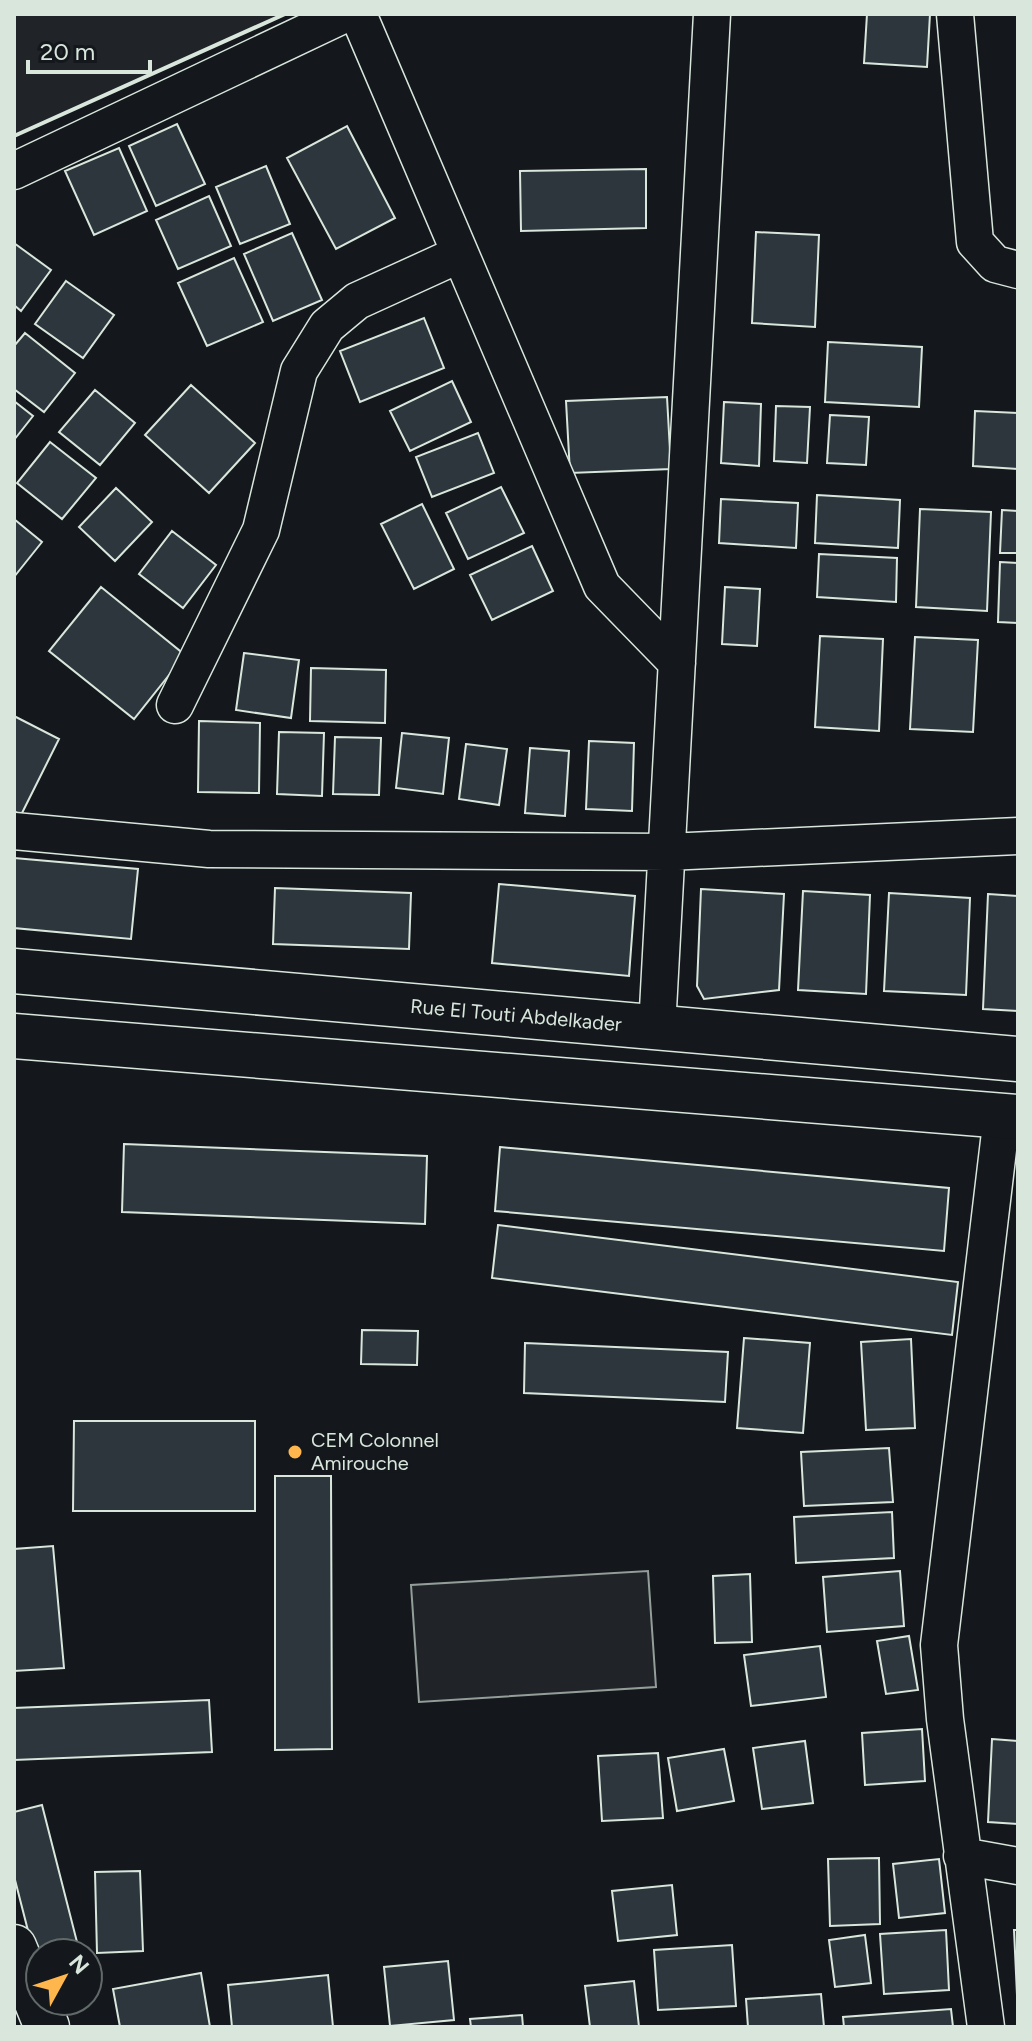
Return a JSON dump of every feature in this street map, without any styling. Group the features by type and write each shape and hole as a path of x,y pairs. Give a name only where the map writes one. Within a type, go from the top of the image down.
{"street":[{"path":"14,171 345,14"},
{"path":"358,14 602,586 677,663"},
{"path":"657,1028 712,14"},
{"path":"955,14 975,242 995,264 1018,270"},
{"path":"175,705 261,530 299,371 327,326 357,301 460,254"},
{"path":"14,831 209,849 667,852 1018,836"},
{"name":"Rue El Touti Abdelkader","path":"14,971 1018,1059"},
{"path":"14,1036 1010,1117 939,1645 962,1856 986,2027"},
{"path":"962,1856 1018,1866"},
{"path":"14,1947 47,2027"}],"shaded area":[{"path":"14,14 285,14 14,136"},
{"path":"648,1571 656,1687 419,1702 411,1585"}],"building":[{"path":"867,14 930,14 927,67 864,63"},
{"path":"177,124 205,184 156,206 129,146"},
{"path":"347,126 395,218 336,249 287,158"},
{"path":"119,148 147,211 94,235 65,171"},
{"path":"266,166 290,224 240,244 216,187"},
{"path":"646,169 646,228 521,231 520,171"},
{"path":"209,196 231,246 178,269 156,220"},
{"path":"756,232 819,235 815,327 752,323"},
{"path":"292,233 322,300 273,321 244,254"},
{"path":"14,243 51,270 21,311 14,305"},
{"path":"234,258 263,322 207,346 178,283"},
{"path":"66,281 114,315 83,358 35,324"},
{"path":"424,318 444,368 360,402 340,351"},
{"path":"25,333 75,373 44,412 14,389 14,346"},
{"path":"828,342 922,347 919,407 825,402"},
{"path":"452,381 471,422 410,451 390,411"},
{"path":"191,385 255,443 209,493 145,435"},
{"path":"95,390 135,423 100,465 59,432"},
{"path":"667,397 671,469 570,473 566,401"},
{"path":"14,401 33,416 14,440"},
{"path":"724,402 761,404 759,466 721,463"},
{"path":"776,406 810,407 807,463 774,461"},
{"path":"975,411 1018,413 1018,469 973,466"},
{"path":"830,415 869,417 866,465 827,463"},
{"path":"478,433 494,473 432,497 416,457"},
{"path":"50,442 96,478 62,519 17,483"},
{"path":"501,487 524,533 468,559 446,513"},
{"path":"116,488 152,522 115,561 79,527"},
{"path":"817,495 900,500 898,548 815,543"},
{"path":"721,499 798,503 796,548 719,543"},
{"path":"422,504 454,569 414,589 381,524"},
{"path":"920,509 991,512 987,611 916,607"},
{"path":"1002,510 1018,511 1018,553 1000,553"},
{"path":"14,519 42,542 14,577"},
{"path":"172,531 216,565 183,608 139,574"},
{"path":"532,546 553,591 492,620 470,575"},
{"path":"819,554 897,558 896,602 817,597"},
{"path":"1000,562 1018,563 1018,623 998,622"},
{"path":"101,587 185,655 134,719 49,651"},
{"path":"725,587 760,589 757,646 722,644"},
{"path":"820,636 883,639 879,731 815,727"},
{"path":"915,637 978,640 973,732 910,729"},
{"path":"244,653 299,660 291,718 236,710"},
{"path":"311,668 386,670 385,723 310,721"},
{"path":"14,716 59,739 21,815 14,811"},
{"path":"199,721 260,723 259,793 198,792"},
{"path":"279,732 324,733 322,796 277,794"},
{"path":"402,733 449,738 443,794 396,788"},
{"path":"335,737 381,738 379,795 333,794"},
{"path":"589,741 634,743 632,811 586,809"},
{"path":"466,744 507,749 499,805 459,799"},
{"path":"530,748 569,751 565,816 525,813"},
{"path":"14,858 138,869 131,939 14,928"},
{"path":"499,884 635,896 629,976 492,963"},
{"path":"275,888 411,893 409,949 273,944"},
{"path":"701,889 784,894 779,990 704,999 697,986"},
{"path":"803,891 870,895 866,994 798,990"},
{"path":"889,893 970,898 966,995 884,991"},
{"path":"988,894 1018,896 1018,1011 983,1009"},
{"path":"124,1144 427,1156 425,1224 122,1212"},
{"path":"500,1147 949,1188 944,1251 495,1211"},
{"path":"498,1225 958,1282 952,1335 492,1278"},
{"path":"362,1330 418,1331 417,1365 361,1364"},
{"path":"744,1338 810,1343 803,1433 737,1428"},
{"path":"911,1339 915,1428 866,1430 861,1342"},
{"path":"525,1343 728,1352 725,1402 524,1393"},
{"path":"74,1421 255,1421 255,1511 73,1511"},
{"path":"889,1448 893,1502 804,1506 801,1452"},
{"path":"275,1476 331,1476 332,1749 275,1750"},
{"path":"892,1512 894,1558 796,1563 794,1517"},
{"path":"53,1546 64,1668 14,1671 14,1549"},
{"path":"900,1571 904,1626 827,1632 823,1577"},
{"path":"750,1574 752,1642 715,1643 713,1576"},
{"path":"909,1636 918,1690 886,1694 877,1641"},
{"path":"820,1646 826,1697 751,1706 744,1655"},
{"path":"209,1700 212,1752 14,1760 14,1708"},
{"path":"922,1729 925,1781 865,1785 862,1733"},
{"path":"992,1739 1018,1741 1018,1824 988,1822"},
{"path":"805,1741 813,1803 762,1809 753,1748"},
{"path":"724,1749 734,1801 677,1811 668,1758"},
{"path":"658,1753 663,1818 602,1821 598,1756"},
{"path":"42,1805 76,1937 30,1937 14,1876 14,1812"},
{"path":"879,1858 880,1924 830,1926 828,1859"},
{"path":"939,1859 945,1913 899,1918 893,1864"},
{"path":"140,1871 143,1951 104,1953 104,1937 97,1937 95,1872"},
{"path":"672,1885 677,1935 618,1941 612,1891"},
{"path":"946,1930 949,1990 884,1994 880,1934"},
{"path":"1014,1930 1018,1930 1018,1995 1017,1995"},
{"path":"865,1935 871,1983 835,1987 829,1940"},
{"path":"732,1945 736,2006 658,2010 654,1950"},
{"path":"448,1961 454,2020 390,2026 384,1967"},
{"path":"201,1973 210,2027 120,2027 113,1989"},
{"path":"328,1975 333,2027 232,2027 228,1985"},
{"path":"634,1981 639,2027 590,2027 585,1986"},
{"path":"821,1994 824,2027 748,2027 746,1999"},
{"path":"951,2009 953,2027 844,2027 843,2017"},
{"path":"522,2015 523,2027 471,2027 470,2019"}],"wall":[{"path":"14,136 285,14"}],"place":[{"name":"CEM Colonnel Amirouche","path":"295,1452"}]}
